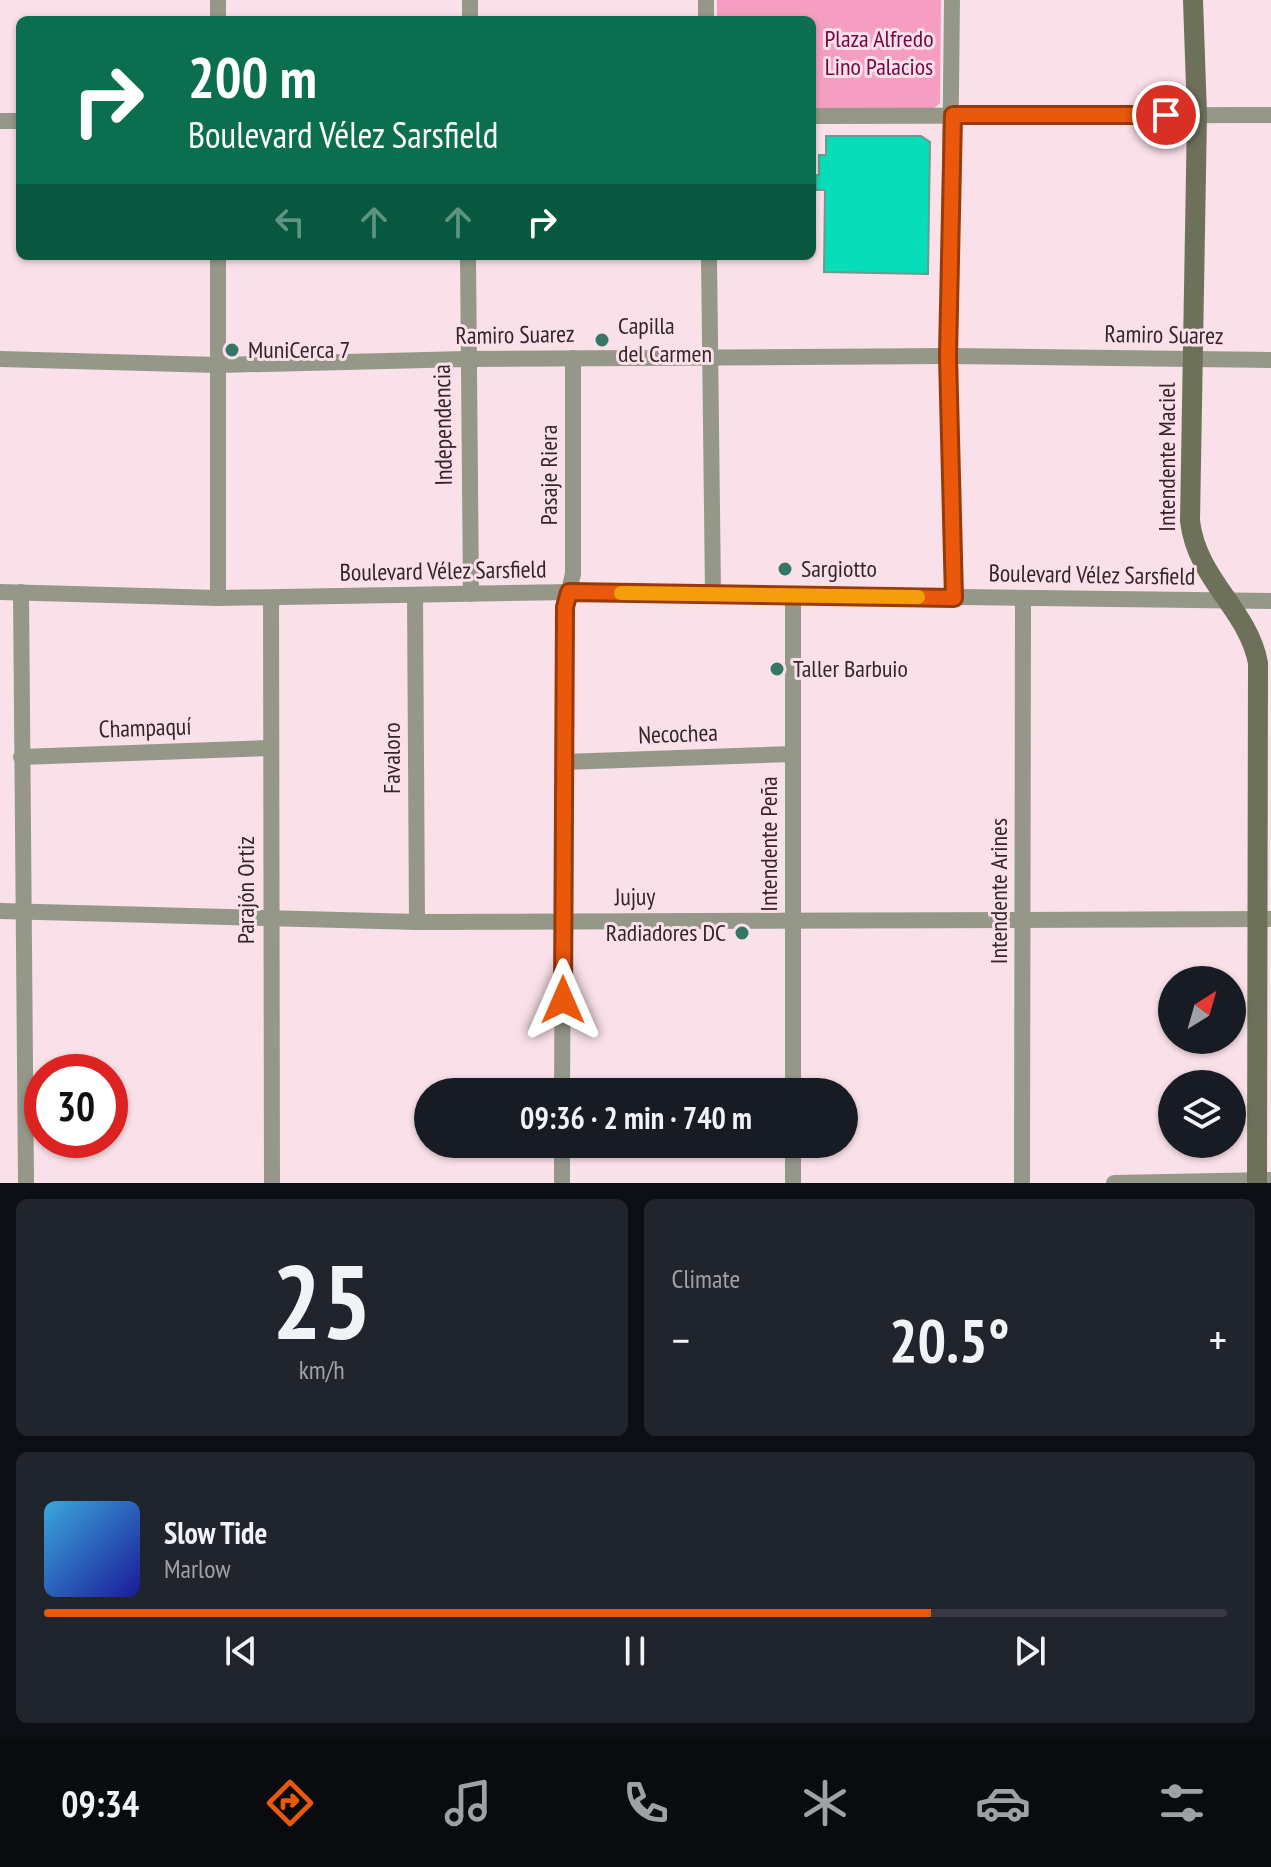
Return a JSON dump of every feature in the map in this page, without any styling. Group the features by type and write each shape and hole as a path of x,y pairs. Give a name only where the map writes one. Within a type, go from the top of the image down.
{"main road":[{"name":"Intendente Maciel","path":"1193,0 1197,115 1190,509 1193,543 1202,565 1253,640 1258,663 1265,919 1262,1181"}],"street":[{"path":"952,0 948,356 954,598"},
{"path":"816,116 1271,115"},
{"path":"218,260 218,598"},
{"name":"Independencia","path":"468,260 466,359 471,594"},
{"path":"709,260 713,594"},
{"name":"Ramiro Suarez","path":"0,359 218,365 711,357 1271,360"},
{"name":"Pasaje Riera","path":"569,592 573,574 573,358"},
{"name":"Boulevard Vélez Sarsfield","path":"0,592 218,598 569,592 1271,601"},
{"path":"21,592 21,911 26,1183"},
{"path":"562,1078 565,607 569,592"},
{"name":"Favaloro","path":"415,595 417,922"},
{"name":"Intendente Peña","path":"793,596 793,1078"},
{"name":"Parajón Ortiz","path":"271,598 272,1183"},
{"name":"Intendente Arines","path":"1022,1183 1023,599"},
{"name":"Champaquí","path":"21,757 270,748"},
{"name":"Necochea","path":"564,762 793,754"},
{"name":"Jujuy","path":"0,911 417,922 793,918 1023,922 1265,919"},
{"path":"562,1158 562,1183"},
{"path":"793,1158 793,1183"},
{"path":"1114,1183 1262,1181"}],"green space":[{"name":"Plaza Alfredo Lino Palacios","path":"717,0 941,0 940,103 934,108 816,108 816,16 717,16"}],"building":[{"path":"826,136 921,136 930,142 928,274 824,272 825,190 816,190 816,175 819,175 819,155 826,155"}],"slow traffic":[{"path":"621,593 918,597"}],"place":[{"name":"Capilla del Carmen","path":"602,340"},
{"name":"MuniCerca 7","path":"232,350"},
{"name":"Sargiotto","path":"785,569"},
{"name":"Taller Barbuio","path":"777,669"},
{"name":"Radiadores DC","path":"742,933"}],"route":[{"path":"563,1000 565,607 569,592 954,598 948,356 953,115 1166,115"}]}
